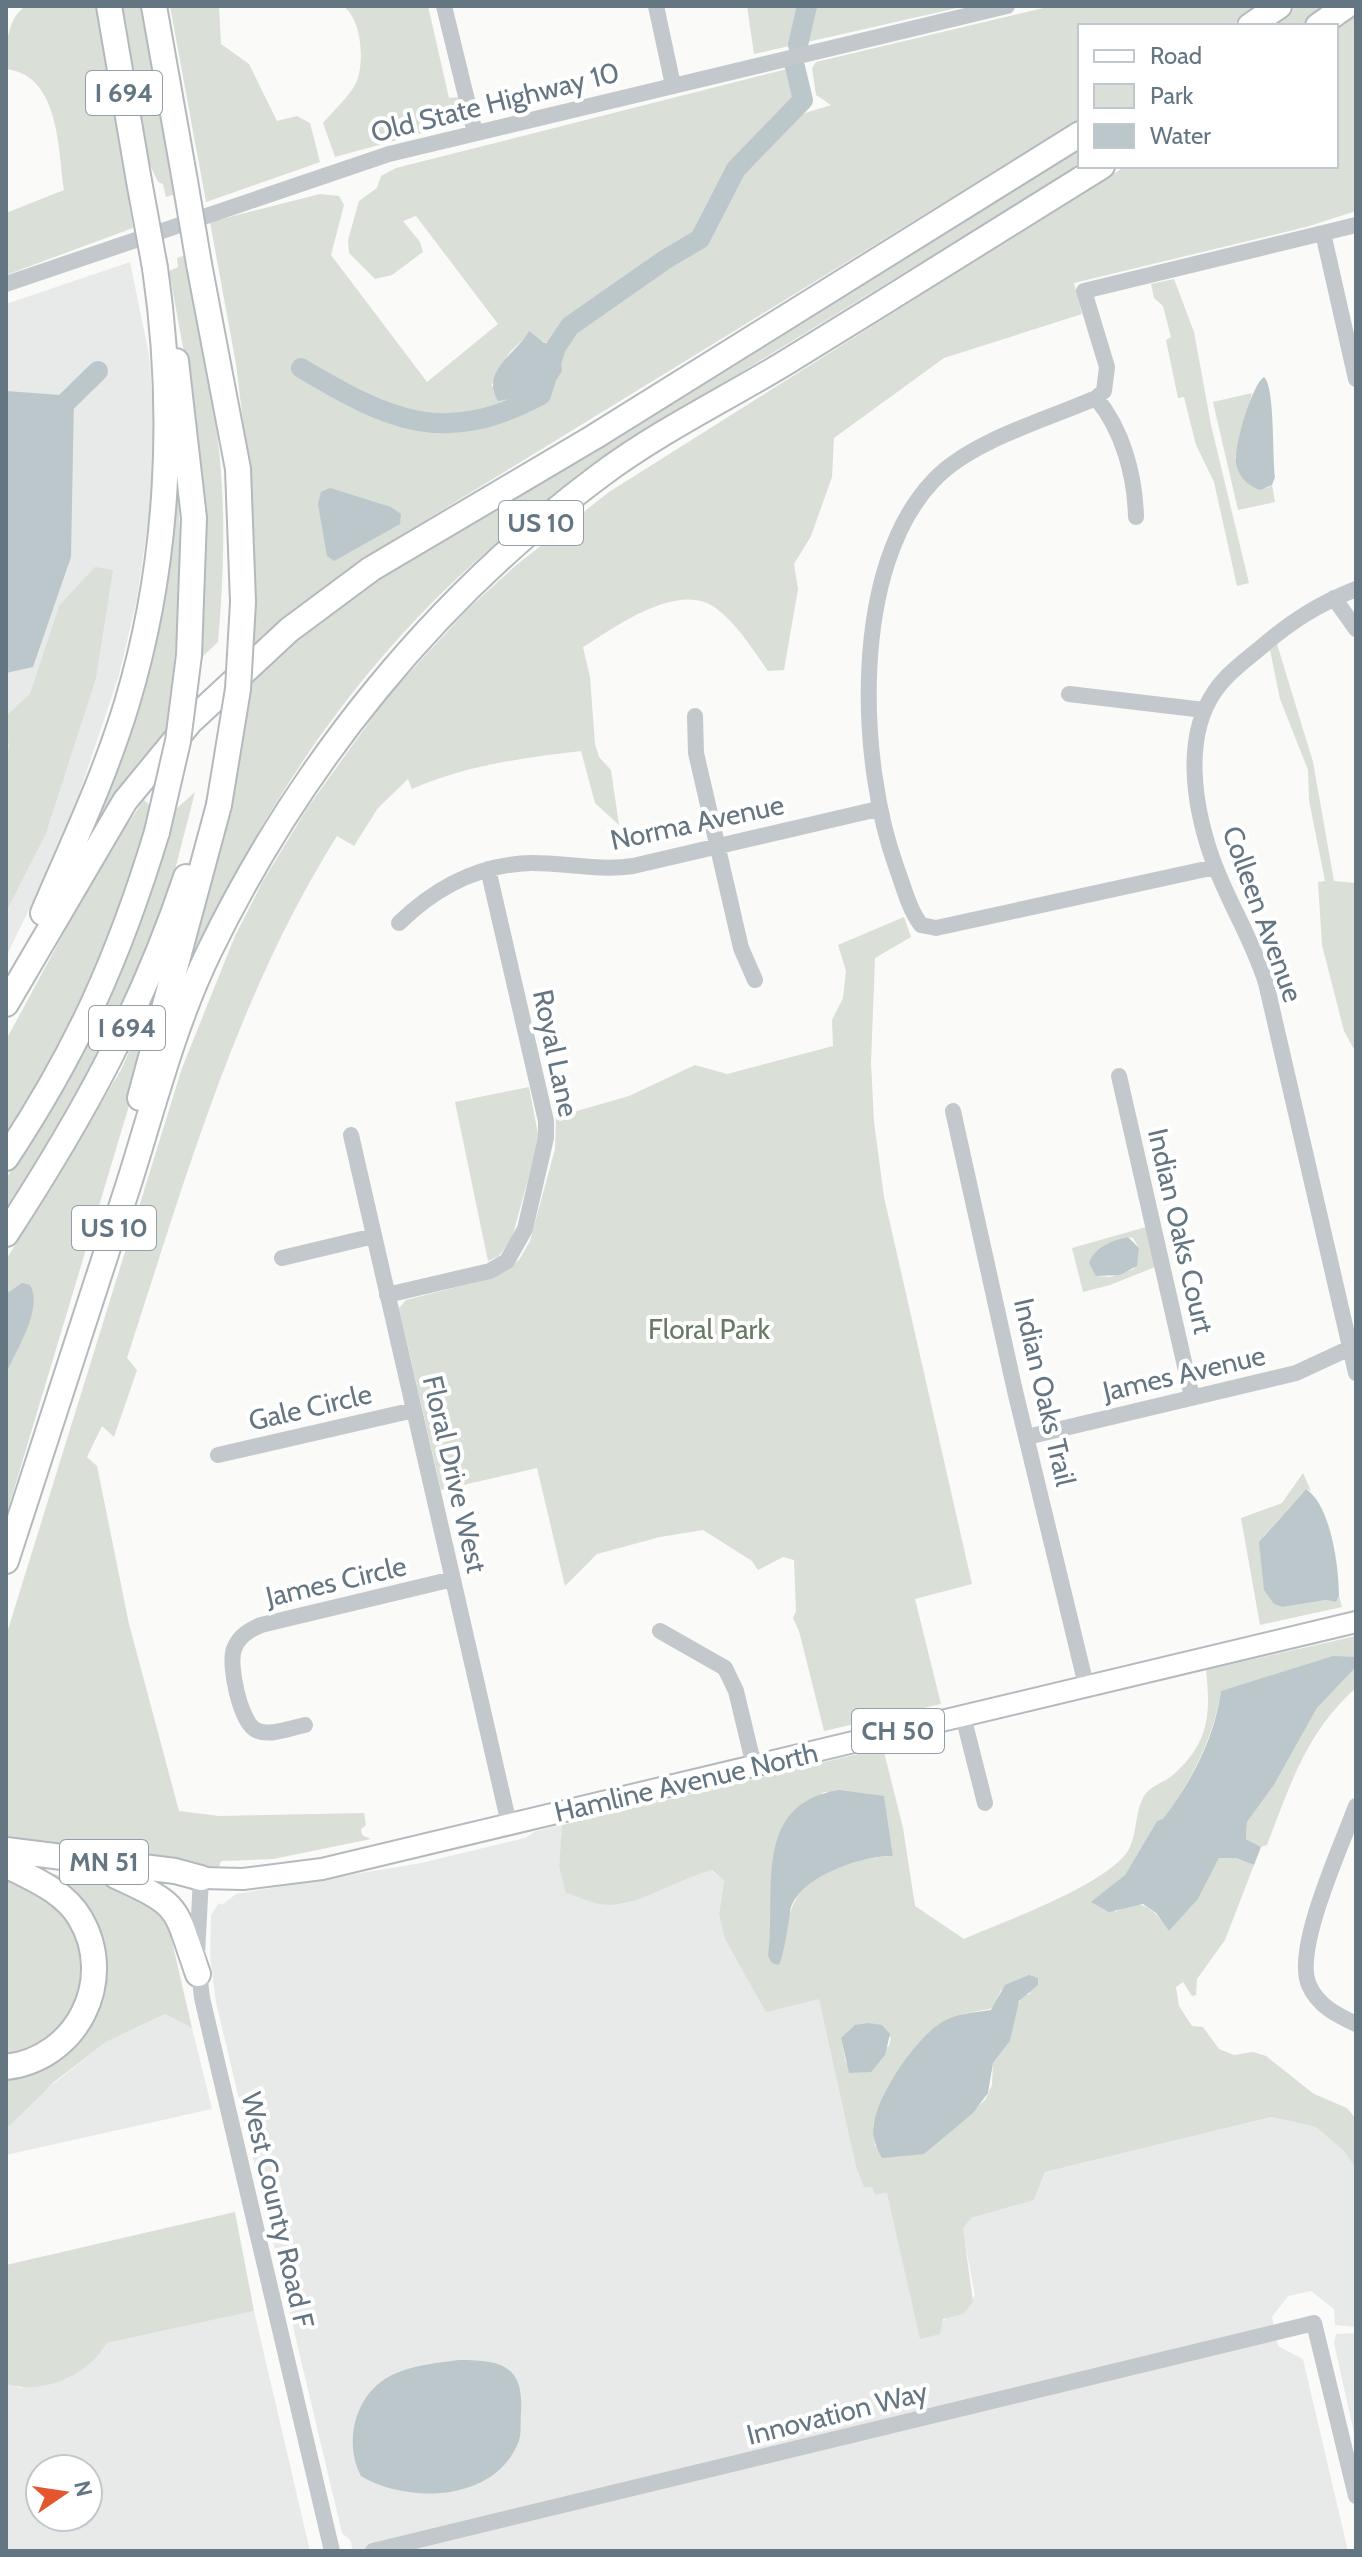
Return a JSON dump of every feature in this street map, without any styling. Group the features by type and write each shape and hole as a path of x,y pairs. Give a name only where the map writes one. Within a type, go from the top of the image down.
{"highway":[{"name":"I 694","path":"6,1158 52,1088 83,1031 122,941 157,832 178,741 189,655 194,559 190,465 176,358 156,274 109,6"},
{"name":"I 694","path":"6,1234 95,1091 131,1019 169,928 212,804 238,689 238,469 154,6"},
{"path":"1253,24 1279,6"},
{"path":"1321,24 1346,6"},
{"name":"US 10","path":"6,1001 125,801 190,722 289,630 371,569 594,437 1078,135"},
{"name":"US 10","path":"6,1561 168,1062 208,953 261,856 307,783 398,664 502,556 602,474 692,415 779,366 1099,168"},
{"path":"6,1001 101,778 126,706 145,631 160,540 165,458 156,274"},
{"path":"61,1394 212,804"},
{"name":"Hamline Avenue North","path":"6,1850 175,1871 201,1878"},
{"path":"6,1864 55,1891 69,1904 81,1919 94,1959 90,2002 66,2039 50,2053 6,2067"},
{"name":"Hamline Avenue North","path":"6,1864 175,1882 201,1878"},
{"path":"116,1876 153,1892 172,1906 182,1922 198,1974"}],"main road":[{"name":"Hamline Avenue North","path":"201,1878 287,1875 1356,1622"}],"street":[{"path":"444,6 475,133"},
{"path":"656,6 673,85"},
{"name":"Old State Highway 10","path":"6,284 330,172 475,133 1007,6"},
{"path":"1215,867 929,928 921,925 911,908 878,809 869,667 874,609 889,557 907,513 936,477 952,464 1096,398 1104,391 1107,367 1084,291 1356,225"},
{"path":"1323,233 1356,379"},
{"path":"1096,398 1115,423 1135,490 1136,517"},
{"name":"Colleen Avenue","path":"1356,589 1296,617 1230,674 1204,710 1197,731 1194,767 1204,832 1215,867 1254,948 1266,983 1356,1373"},
{"path":"1334,598 1356,629"},
{"path":"1069,694 1204,710"},
{"path":"695,716 696,753 741,948 755,980"},
{"name":"Norma Avenue","path":"399,923 430,894 488,869 534,863 615,869 878,809"},
{"name":"Royal Lane","path":"387,1295 500,1267 515,1252 525,1229 546,1138 546,1121 488,869"},
{"name":"Indian Oaks Court","path":"1119,1076 1192,1397"},
{"name":"Indian Oaks Trail","path":"953,1111 1086,1685"},
{"name":"Floral Drive West","path":"351,1135 509,1824"},
{"path":"282,1258 374,1236"},
{"name":"James Avenue","path":"1027,1437 1296,1373 1350,1348"},
{"name":"Gale Circle","path":"218,1455 414,1410"},
{"name":"James Circle","path":"305,1725 269,1733 258,1732 247,1723 232,1664 235,1646 243,1635 261,1625 453,1579"},
{"path":"660,1631 715,1660 731,1677 754,1766"},
{"path":"963,1716 985,1803"},
{"path":"1356,1806 1309,1937 1304,1961 1315,1996 1329,2011 1356,2024"},
{"name":"West County Road F","path":"201,1878 198,1974 332,2551"},
{"name":"Innovation Way","path":"373,2551 1314,2323 1356,2496"}],"shaded area":[{"path":"130,262 149,355 155,433 150,506 137,599 119,675 66,833 6,957 6,304"},
{"path":"562,1825 559,1867 567,1893 605,1905 622,1904 685,1877 711,1870 724,1881 719,1914 819,1999 875,2195 887,2193 940,2323 950,2316 963,2314 975,2295 962,2228 965,2223 971,2218 1034,2200 1045,2172 1273,2117 1316,2127 1344,2151 1356,2169 1356,2327 1335,2325 1334,2309 1311,2291 1288,2296 1272,2317 1278,2346 1303,2359 1348,2551 353,2551 350,2540 342,2533 216,2002 210,1955 211,1915 219,1903 222,1905 236,1894 421,1863 525,1838 536,1831"},
{"path":"165,2014 192,2028 212,2109 6,2155 6,2129 34,2099 106,2042"},
{"path":"254,2311 310,2551 6,2551 6,2384 21,2388 102,2351 107,2343"},
{"path":"1356,2333 1356,2442 1334,2343 1336,2334"}],"green space":[{"path":"26,6 97,6 133,228 6,275 6,213 64,190 57,136 46,99 37,85 24,74 6,69 11,26 19,11"},
{"path":"122,6 143,6 175,194 166,197 163,184 158,182 150,165"},
{"path":"170,6 219,6 221,44 249,64 277,121 297,116 310,123 320,162 206,202"},
{"path":"343,6 428,6 449,98 458,97 462,122 335,157 323,123 356,83 361,53 358,31"},
{"path":"747,6 966,6 754,54"},
{"path":"1052,6 1259,6 1233,24 1078,24 1078,120 400,536 334,580 249,648 249,471 236,364 210,222 320,194 339,196 344,205 331,255 427,382 498,324 416,216 403,221 420,242 423,252 392,275 375,279 349,253 348,240 359,201 377,188 381,176 396,168 799,66 805,80 804,89 796,102 802,114 831,105 816,95 812,68 816,62","holes":["527,336 551,344 557,379 553,385 491,386 510,352"]},
{"path":"1297,6 1329,6 1303,24 1271,24"},
{"path":"1356,14 1356,211 1306,227 1074,283 1082,314 944,358 834,438 832,477 811,536 794,564 798,589 784,670 768,671 732,622 717,609 702,601 685,599 648,609 583,647 590,677 595,744 599,757 611,770 619,825 595,803 581,751 474,768 412,789 408,779 378,808 354,846 337,836 270,960 242,1024 216,1090 127,1358 137,1370 114,1437 102,1426 87,1457 97,1466 129,1624 179,1811 219,1816 364,1813 366,1825 361,1829 362,1835 371,1839 273,1859 221,1861 219,1867 185,1866 6,1839 6,1636 182,1068 235,936 263,881 308,807 388,696 468,609 514,567 609,492 1123,168 1338,168 1338,28"},
{"path":"1078,145 1078,167 663,421 581,476 466,570 421,614 341,707 272,809 213,918 187,974 180,973 246,680 374,581"},
{"path":"186,255 215,418 223,517 218,642 200,659 202,496 191,391 169,271 178,267 177,258"},
{"path":"1174,279 1194,332 1211,425 1249,583 1237,586 1214,482 1196,445 1184,397 1178,398 1166,340 1171,337 1163,306 1154,298 1151,284"},
{"path":"1252,393 1235,458 1267,488 1272,485 1275,502 1238,510 1213,402"},
{"path":"178,462 181,602 166,731 87,841"},
{"path":"95,567 113,570 96,678 46,833 6,912 6,756 9,748 6,716 30,694 59,606"},
{"path":"1277,644 1313,762 1334,881 1356,883 1356,1053 1344,1031 1322,945 1318,882 1325,881 1309,800 1308,770 1280,699 1270,650"},
{"path":"195,792 167,901 121,1019 6,1219 6,1179 91,1039 124,964 175,810"},
{"path":"144,800 151,806 107,936 51,1058 6,1138 6,1040 106,855"},
{"name":"Floral Park","path":"904,917 911,937 875,958 871,1063 874,1122 884,1197 972,1584 915,1599 941,1704 824,1731 793,1618 796,1611 794,1560 783,1557 758,1570 752,1561 703,1530 660,1537 597,1554 565,1586 537,1468 441,1490 399,1308 406,1300 493,1278 519,1260 530,1241 555,1149 556,1117 629,1096 695,1065 727,1074 833,1046 832,1020 843,998 846,971 838,945"},
{"path":"166,968 170,969 6,1516 6,1374 33,1309 6,1294 6,1260 121,1070"},
{"path":"529,1087 539,1139 512,1238 499,1256 488,1261 455,1102"},
{"path":"1146,1227 1155,1267 1083,1292 1072,1248","holes":["1133,1238 1139,1248 1134,1269 1110,1277 1096,1276 1106,1244"]},
{"path":"1303,1473 1311,1491 1307,1489 1302,1493 1263,1537 1283,1607 1326,1600 1336,1602 1339,1596 1342,1607 1260,1625 1241,1518 1282,1503"},
{"path":"1356,1636 1356,1659 1221,1691 1207,1743 1192,1775 1163,1820 1157,1821 1125,1875 1114,1884 1115,1912 1132,1905 1146,1907 1158,1916 1169,1931 1198,1899 1219,1858 1236,1858 1254,1865 1225,1940 1197,1979 1196,1995 1192,1996 1183,1982 1176,1987 1179,2006 1192,2026 1203,2027 1219,2049 1234,2055 1253,2052 1266,2056 1314,2094 1347,2108 1356,2119 1356,2169 1344,2151 1316,2127 1272,2117 1045,2172 1034,2200 971,2218 963,2228 973,2302 963,2314 943,2319 940,2334 920,2339 887,2193 875,2195 872,2187 864,2187 856,2166 819,1999 766,2012 725,1939 719,1914 724,1881 712,1870 621,1904 598,1904 566,1893 559,1867 562,1825 883,1748 903,1828 915,1906 964,1939 1078,1888 1118,1862 1132,1843 1144,1796 1185,1763 1201,1739 1207,1714 1206,1670","holes":["824,1792 884,1797 893,1856 853,1863 812,1882 793,1906 781,1949 773,1929 771,1910 817,1797","1001,1990 1032,1993 1023,1996 1016,2008 1010,2041 993,2063 992,2085 985,2100 924,2154 875,2146 873,2126 877,2111 905,2061 963,2014 994,2008","891,2037 889,2046 846,2063 841,2038"]},
{"path":"1356,1667 1356,1688 1312,1741 1292,1780 1267,1845 1261,1847 1246,1839 1247,1822 1274,1785 1317,1708"},
{"path":"48,1873 149,1894 169,1928 192,2028 165,2014 106,2042 54,2082 6,2129 6,2071 42,2062 100,1972 46,1878"},
{"path":"6,1877 34,1885 79,1929 87,1987 58,2038 6,2060"},
{"path":"235,2212 254,2311 107,2343 88,2365 49,2385 20,2387 6,2384 6,2265"}],"water":[{"path":"529,331 543,342 560,348 562,371 548,393 498,401 493,380 496,372"},
{"path":"1264,377 1272,407 1275,477 1272,485 1260,490 1242,477 1237,469 1236,456 1249,404"},
{"path":"6,391 74,396 71,557 33,667 6,673"},
{"path":"330,488 391,507 401,514 400,524 334,561 327,556 318,504 321,492"},
{"path":"1128,1237 1139,1248 1137,1266 1120,1275 1096,1276 1089,1263 1096,1252"},
{"path":"22,1283 30,1285 33,1306 27,1330 6,1374 6,1294"},
{"path":"1306,1489 1322,1509 1332,1538 1339,1596 1336,1602 1326,1600 1283,1607 1274,1604 1264,1590 1259,1542"},
{"path":"1333,1656 1355,1657 1356,1667 1317,1708 1274,1785 1247,1822 1246,1839 1261,1847 1254,1865 1236,1858 1219,1858 1198,1899 1169,1931 1156,1913 1143,1904 1109,1912 1091,1902 1125,1875 1157,1821 1163,1819 1183,1789 1207,1743 1221,1691"},
{"path":"839,1790 884,1796 893,1856 849,1864 805,1888 790,1912 779,1965 772,1963 768,1956 771,1879 780,1832 792,1813 811,1799"},
{"path":"1029,1975 1038,1978 1038,1985 1019,2001 1010,2041 993,2063 988,2093 973,2113 924,2154 882,2158 873,2132 877,2110 892,2080 914,2049 925,2036 948,2019 991,2010 1005,1985"},
{"path":"855,2025 882,2025 890,2034 885,2055 871,2072 849,2073 841,2038"},
{"path":"459,2360 498,2364 514,2375 521,2396 520,2436 506,2463 490,2477 470,2487 448,2492 402,2491 361,2476 353,2450 355,2423 359,2410 374,2388 402,2371"}],"waterway":[{"path":"798,45 807,6"},
{"path":"301,368 362,402 418,421 446,423 475,420 506,411 541,395 556,347 570,326 700,239 736,169 803,100 795,67"},
{"path":"55,413 98,371"}]}
